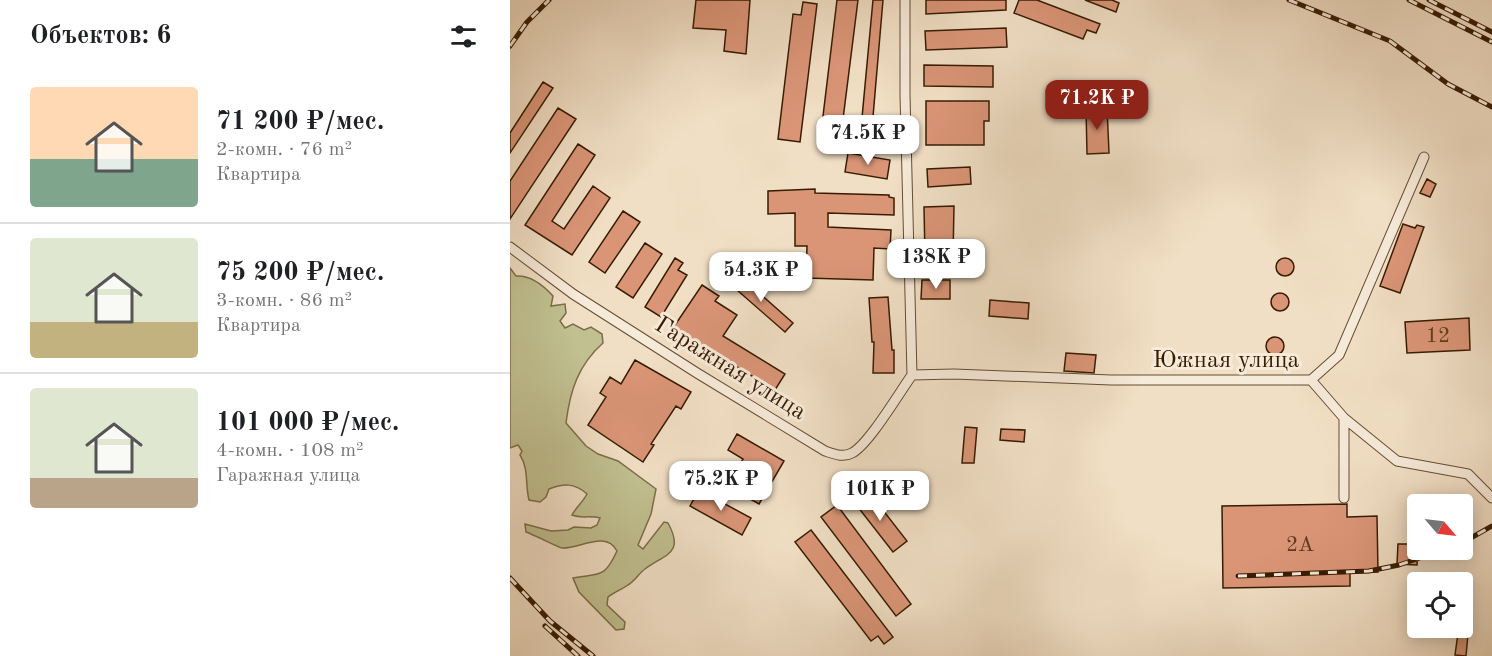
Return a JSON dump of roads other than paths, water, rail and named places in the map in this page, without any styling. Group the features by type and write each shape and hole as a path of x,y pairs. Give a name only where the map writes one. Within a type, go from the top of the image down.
{"street":[{"path":"905,0 912,375"},
{"path":"1311,380 1338,354 1425,157"},
{"name":"Гаражная улица","path":"510,247 573,294 825,451 841,456 851,454 864,443 912,375"},
{"name":"Южная улица","path":"912,375 954,374 1111,380 1311,380 1344,418 1397,460 1468,474 1492,498"},
{"path":"1344,418 1344,498"}],"railway":[{"path":"510,46 527,22 549,0"},
{"path":"1289,0 1390,41 1448,84 1492,107"},
{"path":"1409,0 1492,42"},
{"path":"1429,0 1492,32"},
{"path":"1473,537 1492,526"},
{"path":"1238,576 1369,571 1414,560"},
{"path":"510,578 550,621 593,656"},
{"path":"545,626 578,656"}]}
